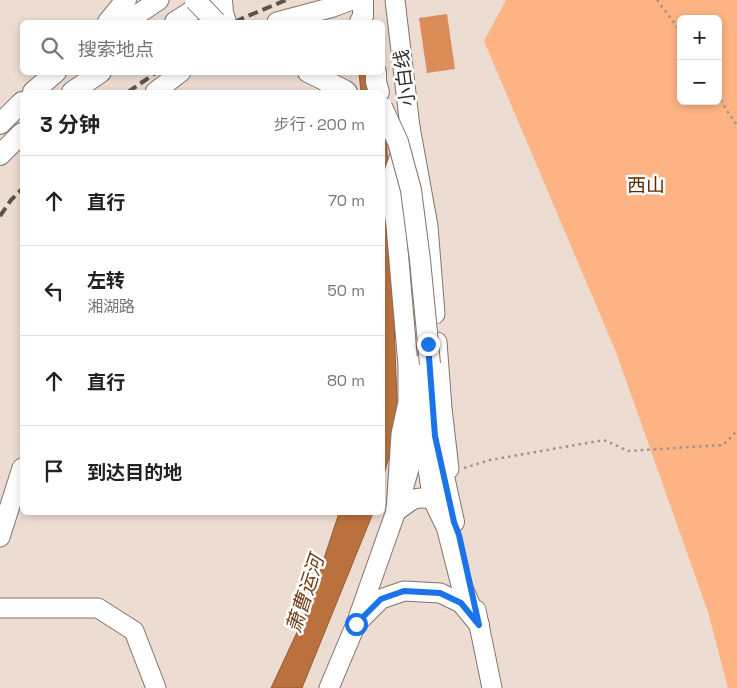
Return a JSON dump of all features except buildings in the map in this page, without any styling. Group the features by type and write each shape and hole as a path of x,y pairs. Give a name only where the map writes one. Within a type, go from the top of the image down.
{"main road":[{"path":"110,20 126,0"},
{"path":"129,20 159,0"},
{"path":"195,0 214,20"},
{"path":"178,20 209,0"},
{"path":"222,0 225,20"},
{"path":"284,20 352,0"},
{"path":"361,20 363,16 363,0"},
{"path":"368,0 371,20"},
{"name":"小白线","path":"395,0 410,127 428,226 454,522"},
{"path":"35,90 53,75"},
{"path":"75,90 97,75"},
{"path":"158,90 177,75"},
{"path":"314,75 343,90"},
{"path":"376,75 378,90"},
{"path":"0,124 20,104"},
{"path":"385,114 398,142 411,190 421,270 427,458 433,499 447,528 462,587 479,625"},
{"path":"396,511 400,443 408,402 408,365 396,226 390,184 410,127"},
{"path":"0,155 20,135"},
{"path":"385,138 392,153 402,186 423,371 435,436 454,522 459,535 492,688"},
{"path":"330,688 356,624 396,511 412,457 423,371"},
{"path":"0,537 20,474"},
{"path":"396,511 416,498 433,499 444,505 454,522"},
{"path":"356,624 381,599 404,591 440,593 461,603 479,625"},
{"path":"0,608 98,608 134,631 156,688"}],"path":[{"path":"656,0 677,27"},
{"path":"722,102 737,125"},
{"path":"450,472 490,460 604,440 628,450 723,446 737,432"}],"green space":[{"name":"西山","path":"506,0 737,0 737,688 728,688 708,612 616,352 484,41"}],"shaded area":[{"path":"359,75 384,75 385,90 361,90"},
{"path":"385,100 398,424 385,471"},
{"path":"338,515 372,515 302,688 271,688 306,613"}],"railway":[{"path":"239,20 286,0"},
{"path":"131,90 153,75"},
{"path":"0,216 20,191"}],"route":[{"path":"356,624 381,599 404,591 440,593 461,603 479,625 435,436 428,344"}],"water label":[{"name":"萧曹运河","path":"305,594"}]}
